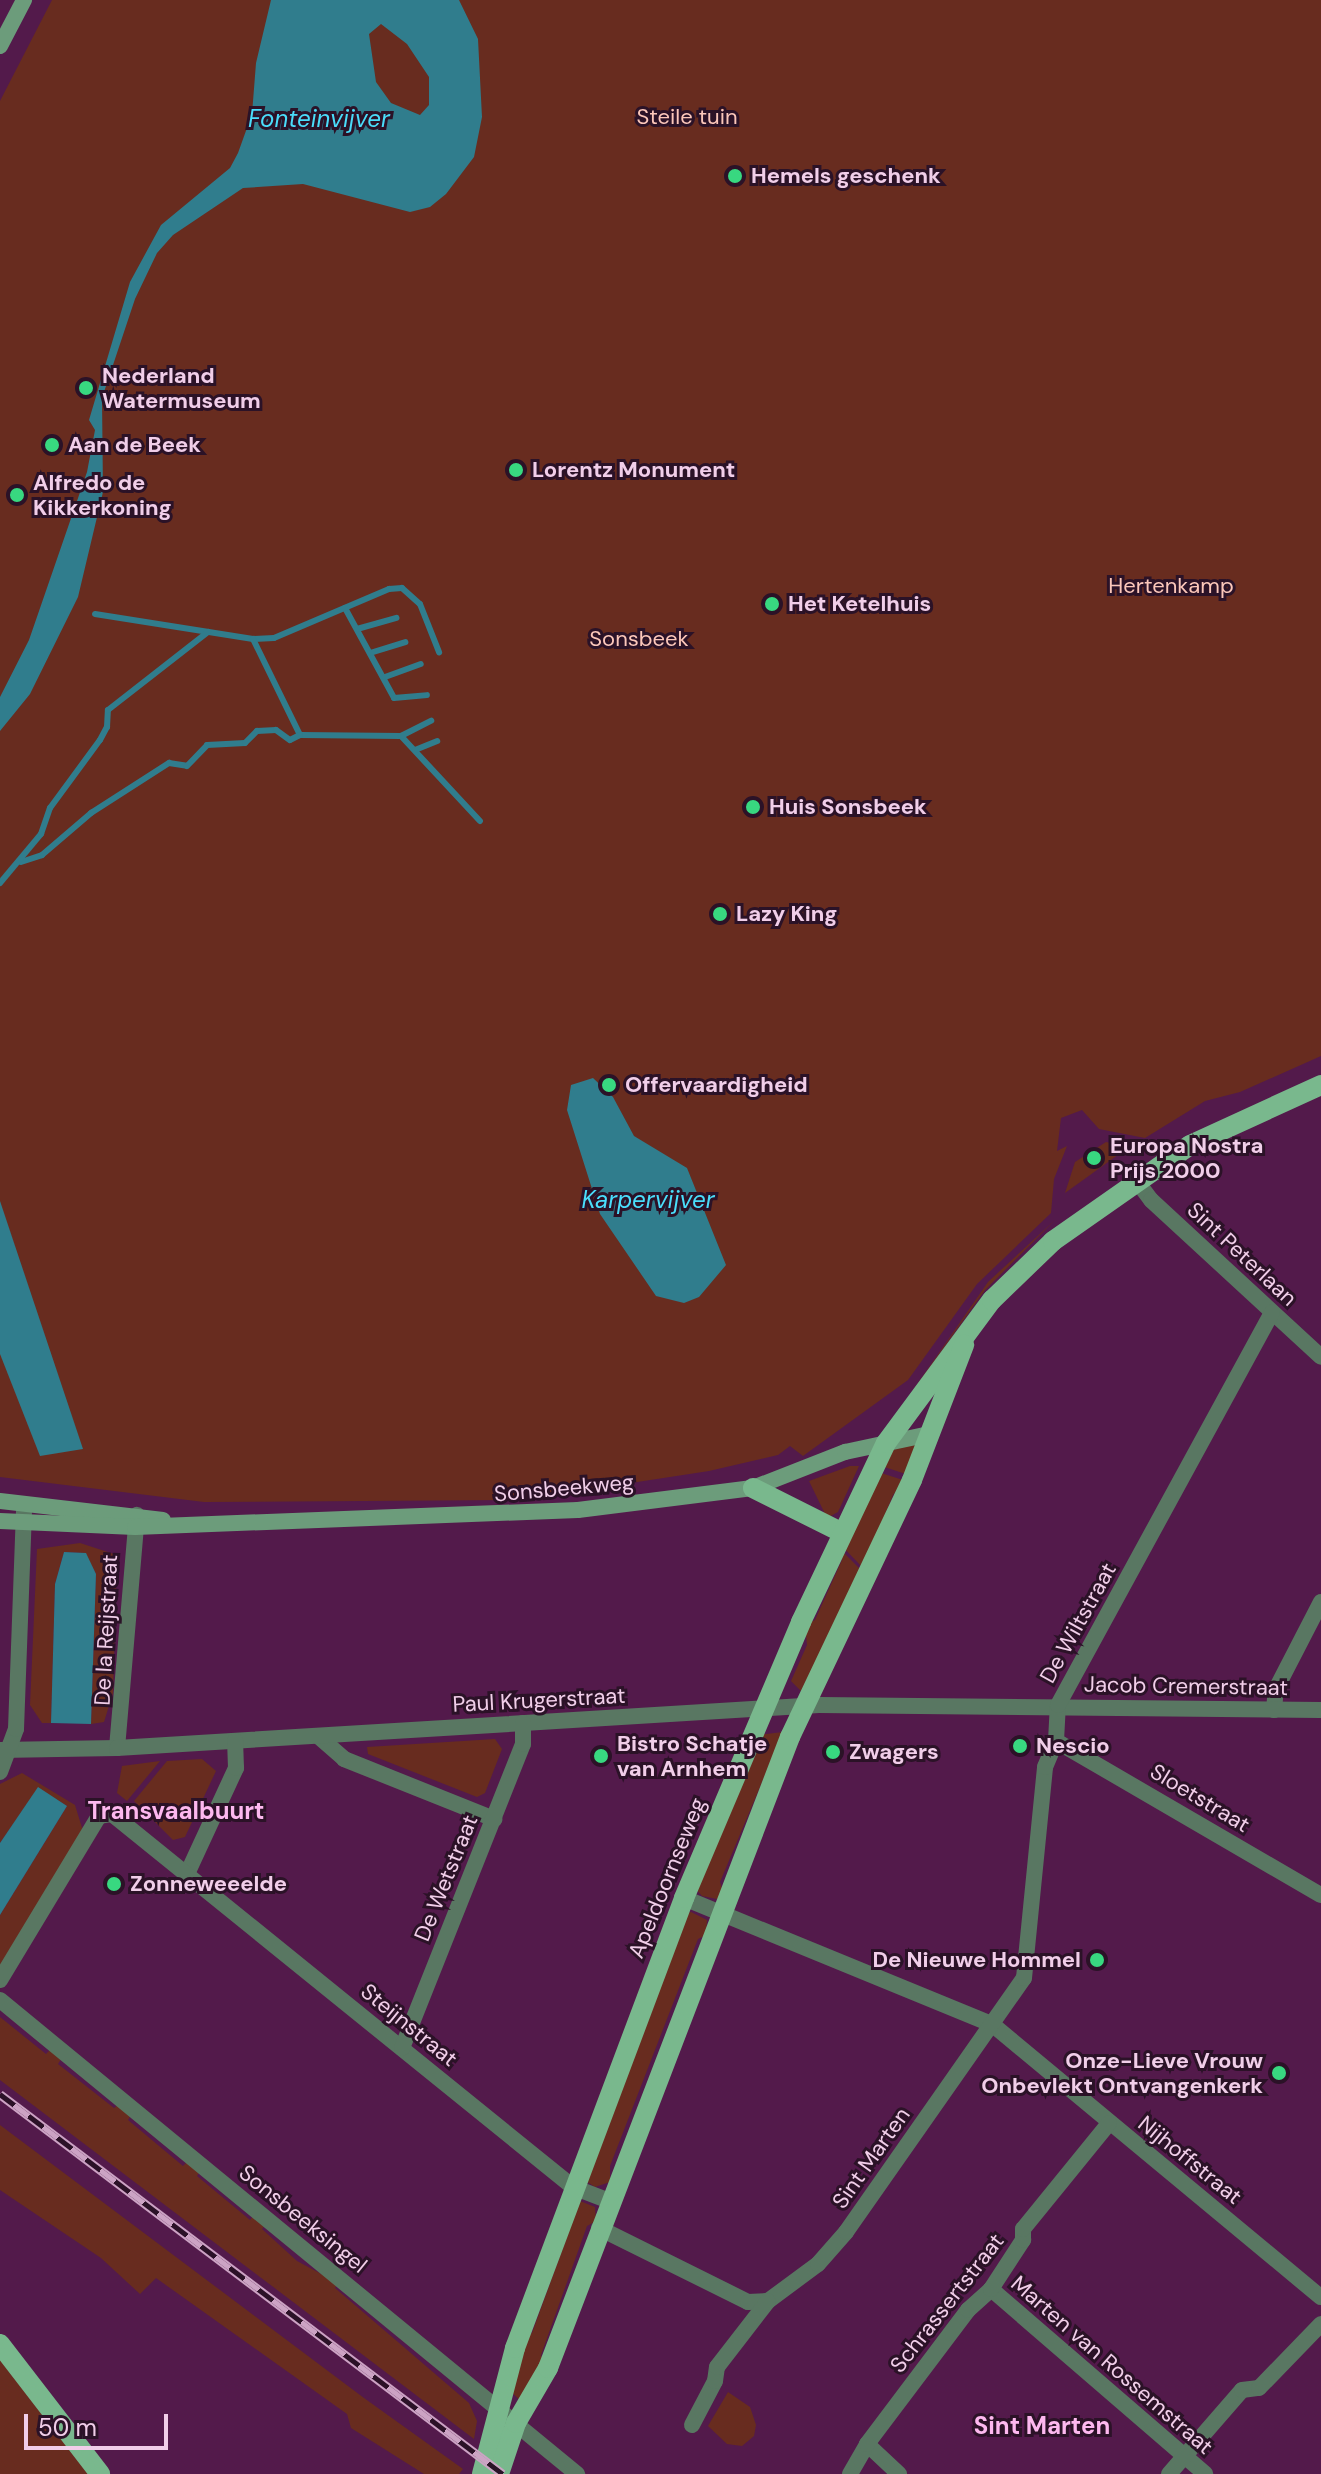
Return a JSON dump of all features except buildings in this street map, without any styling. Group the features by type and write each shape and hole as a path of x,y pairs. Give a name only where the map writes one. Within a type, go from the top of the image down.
{"main road":[{"path":"0,46 24,0"},
{"name":"Apeldoornseweg","path":"499,2474 515,2348 573,2187 684,1898 763,1710 841,1532 886,1443 938,1366 1031,1259 1136,1180 1240,1119 1321,1085"},
{"name":"Apeldoornseweg","path":"482,2474 508,2417 548,2368 720,1913 806,1706 930,1434 968,1334"},
{"name":"Sonsbeekweg","path":"0,1501 192,1526 449,1519 593,1508 753,1488 845,1452 930,1434"},
{"path":"753,1488 841,1532"},
{"name":"Sonsbeekweg","path":"0,1521 136,1521"},
{"path":"0,2344 100,2474"}],"street":[{"name":"Sint Peterlaan","path":"1136,1180 1321,1357"},
{"name":"De Wiltstraat","path":"993,2025 1024,1978 1045,1767 1056,1741 1058,1705 1272,1312"},
{"path":"0,1772 5,1750 16,1729 25,1503"},
{"name":"De la Reijstraat","path":"117,1748 136,1521"},
{"path":"1274,1710 1276,1689 1321,1602"},
{"name":"Jacob Cremerstraat","path":"763,1710 806,1706 1058,1705 1321,1710"},
{"name":"Paul Krugerstraat","path":"5,1750 117,1748 763,1710"},
{"name":"De Wetstraat","path":"402,2048 523,1744 523,1723"},
{"path":"318,1736 344,1759 494,1819"},
{"path":"187,1874 236,1768 235,1741"},
{"name":"Sloetstraat","path":"1056,1741 1321,1895"},
{"name":"Steijnstraat","path":"0,1980 99,1816 120,1818 573,2187 609,2201"},
{"name":"Nijhoffstraat","path":"684,1898 993,2025 1321,2297"},
{"name":"Sonsbeeksingel","path":"0,2000 577,2474"},
{"name":"Sint Marten","path":"692,2425 715,2381 717,2367 768,2301 818,2264 846,2232 993,2025"},
{"name":"Schrassertstraat","path":"850,2474 867,2444 968,2310 991,2289 1023,2240 1023,2229 1109,2123"},
{"path":"599,2228 717,2289 748,2302 768,2301"},
{"name":"Marten van Rossemstraat","path":"991,2289 1205,2474"},
{"path":"1169,2474 1242,2390 1259,2388 1321,2324"},
{"path":"867,2444 899,2474"}],"green space":[{"name":"Sonsbeek","path":"52,0 1321,0 1321,1056 1240,1092 1205,1101 1145,1138 1099,1129 1082,1110 1061,1118 1057,1151 1067,1146 1054,1179 1051,1213 977,1284 908,1380 803,1456 790,1446 778,1455 709,1471 520,1500 204,1502 0,1477 0,101"},
{"path":"1106,1142 1129,1147 1065,1193 1075,1162"},
{"path":"1055,1220 985,1290 909,1396 988,1282"},
{"path":"920,1442 909,1475 878,1465 886,1452"},
{"path":"850,1466 859,1466 838,1512 827,1518 809,1481"},
{"path":"875,1471 906,1481 893,1495 863,1568 841,1545"},
{"path":"80,1543 117,1555 113,1693 104,1722 91,1724 96,1574 85,1553 64,1552 55,1584 51,1723 42,1723 30,1705 37,1549"},
{"path":"840,1549 864,1573 801,1691 791,1681 807,1645 805,1625 815,1620 842,1560"},
{"path":"783,1732 720,1882 723,1892 717,1899 702,1896 696,1889 759,1747 757,1735"},
{"path":"495,1739 502,1749 485,1793 477,1797 368,1754 367,1747"},
{"path":"202,1759 216,1771 185,1837 173,1840 134,1801 167,1761"},
{"path":"160,1761 127,1801 117,1793 122,1766"},
{"path":"22,1773 75,1805 83,1831 0,1971 0,1915 67,1806 38,1788 0,1843 0,1784"},
{"path":"691,1912 707,1920 706,1935 698,1939 610,2166 610,2182 595,2187 586,2181 685,1914"},
{"path":"0,2017 46,2054 50,2050 61,2059 58,2064 114,2108 118,2105 131,2115 128,2120 183,2166 187,2162 200,2171 197,2176 250,2220 254,2215 266,2224 262,2229 297,2261 338,2283 335,2288 469,2403 477,2421 474,2439 0,2080"},
{"path":"0,2125 463,2469 459,2474 424,2474 351,2428 347,2414 156,2278 140,2294 101,2258 0,2190"},
{"path":"580,2201 595,2207 596,2221 587,2226 541,2355 544,2363 522,2402 510,2391 525,2338 532,2333"},
{"path":"0,2360 88,2474 0,2474"},
{"path":"728,2392 750,2407 756,2425 754,2436 742,2446 727,2444 708,2426"}],"water":[{"name":"Fonteinvijver","path":"271,0 459,0 478,39 482,117 474,157 446,194 430,207 410,212 303,184 243,188 173,235 157,253 135,299 102,398 103,492 78,597 30,694 0,731 0,697 29,640 87,472 95,430 89,420 130,282 161,225 230,168 252,114 256,63","holes":["381,24 407,44 429,77 429,105 420,115 391,103 376,82 369,34"]},
{"name":"Karpervijver","path":"593,1078 613,1097 634,1136 687,1168 726,1265 699,1297 684,1303 656,1296 600,1214 567,1110 571,1085"},
{"path":"0,1201 83,1449 40,1456 0,1354"},
{"path":"64,1552 86,1553 96,1574 91,1724 51,1723 55,1584"},
{"path":"38,1787 67,1806 0,1915 0,1843"}],"waterway":[{"path":"95,614 253,639 274,638 389,589 402,588 420,604 439,652"},
{"path":"345,608 394,698 427,695"},
{"path":"357,629 396,618"},
{"path":"0,883 41,834 50,808 100,740 107,727 108,710 208,632"},
{"path":"253,639 300,735 401,736 480,821"},
{"path":"370,653 405,642"},
{"path":"385,677 421,664"},
{"path":"401,736 431,721"},
{"path":"21,862 42,855 91,813 169,763 187,766 207,745 245,743 257,731 276,730 290,740 300,735"},
{"path":"415,750 437,741"}],"railway":[{"path":"0,2094 503,2474"}],"place":[{"name":"Hemels geschenk","path":"735,176"},
{"name":"Nederland Watermuseum","path":"86,388"},
{"name":"Aan de Beek","path":"52,445"},
{"name":"Lorentz Monument","path":"516,470"},
{"name":"Alfredo de Kikkerkoning","path":"17,495"},
{"name":"Het Ketelhuis","path":"772,604"},
{"name":"Huis Sonsbeek","path":"753,807"},
{"name":"Lazy King","path":"720,914"},
{"name":"Offervaardigheid","path":"609,1085"},
{"name":"Europa Nostra Prijs 2000","path":"1094,1158"},
{"name":"Nescio","path":"1020,1746"},
{"name":"Zwagers","path":"833,1752"},
{"name":"Bistro Schatje van Arnhem","path":"601,1756"},
{"name":"Zonneweeelde","path":"114,1884"},
{"name":"De Nieuwe Hommel","path":"1097,1960"},
{"name":"Onze-Lieve Vrouw Onbevlekt Ontvangenkerk","path":"1279,2073"}],"district":[{"name":"Transvaalbuurt","path":"176,1811"},
{"name":"Sint Marten","path":"1042,2426"}],"park label":[{"name":"Steile tuin","path":"687,117"},
{"name":"Hertenkamp","path":"1171,586"}]}
